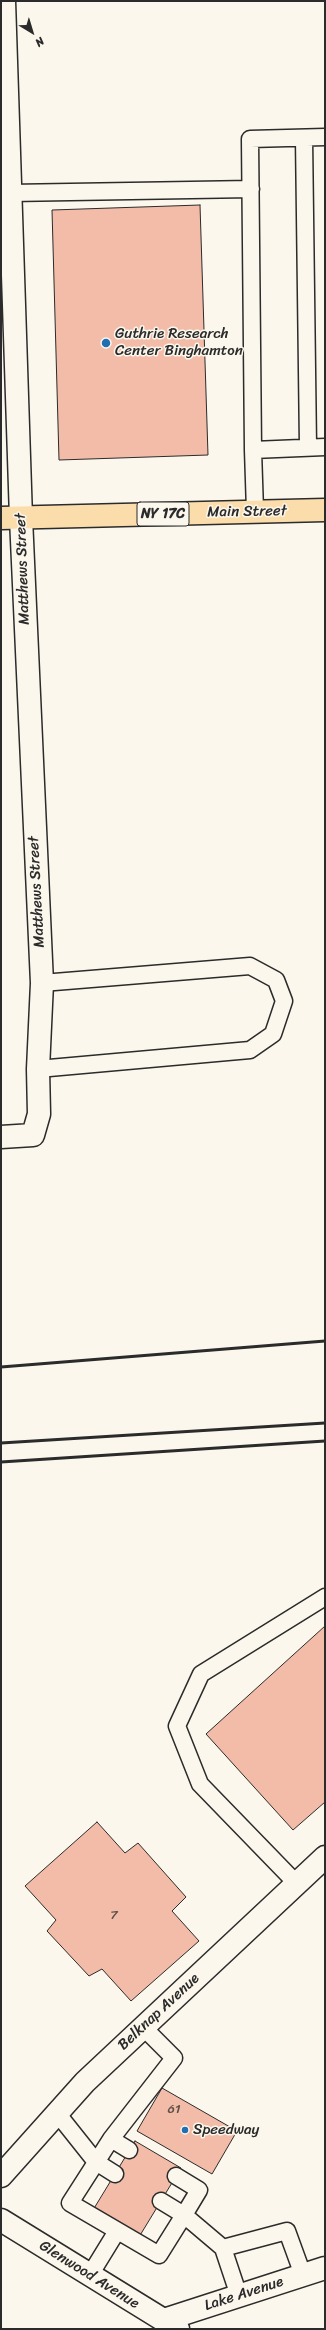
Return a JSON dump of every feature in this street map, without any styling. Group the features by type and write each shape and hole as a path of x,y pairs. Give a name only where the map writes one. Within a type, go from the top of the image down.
{"main road":[{"name":"Main Street","path":"11,518 325,510"}],"street":[{"name":"Matthews Street","path":"1,1137 33,1135 40,1114 38,1069 42,983 11,518 10,193 4,1"},
{"name":"Belknap Avenue","path":"1,2176 84,2082 325,1857"},
{"name":"Glenwood Avenue","path":"1,2220 171,2325"},
{"name":"Lake Avenue","path":"171,2325 239,2296 325,2268"}],"lane":[{"path":"255,511 250,139 325,137"},
{"path":"304,138 308,447"},
{"path":"10,193 251,189"},
{"path":"254,450 325,447"},
{"path":"38,1069 250,1050 273,1034 284,1001 276,980 250,966 42,983"},
{"path":"297,1884 200,1784 177,1726 201,1674 325,1597"},
{"path":"143,2027 174,2058 111,2140 70,2203 159,2255 199,2190 176,2176"},
{"path":"57,2113 96,2162 115,2174"},
{"path":"111,2140 129,2150"},
{"path":"161,2201 184,2215 222,2248 239,2296"},
{"path":"90,2275 117,2231"},
{"path":"222,2248 287,2231 303,2275"}],"building":[{"path":"200,205 208,455 59,460 52,210"},
{"path":"325,1626 325,1802 293,1830 206,1734"},
{"path":"97,1822 125,1853 138,1843 186,1897 172,1911 199,1941 131,2001 102,1969 89,1976 47,1931 56,1920 25,1886"},
{"path":"162,2088 237,2131 212,2174 137,2131"},
{"path":"135,2141 181,2168 139,2237 93,2210"}],"railway":[{"path":"1,1367 325,1341"},
{"path":"1,1443 325,1423"},
{"path":"1,1462 325,1441"}],"place":[{"name":"Guthrie Research Center Binghamton","path":"106,343"},
{"name":"Speedway","path":"185,2130"}]}
